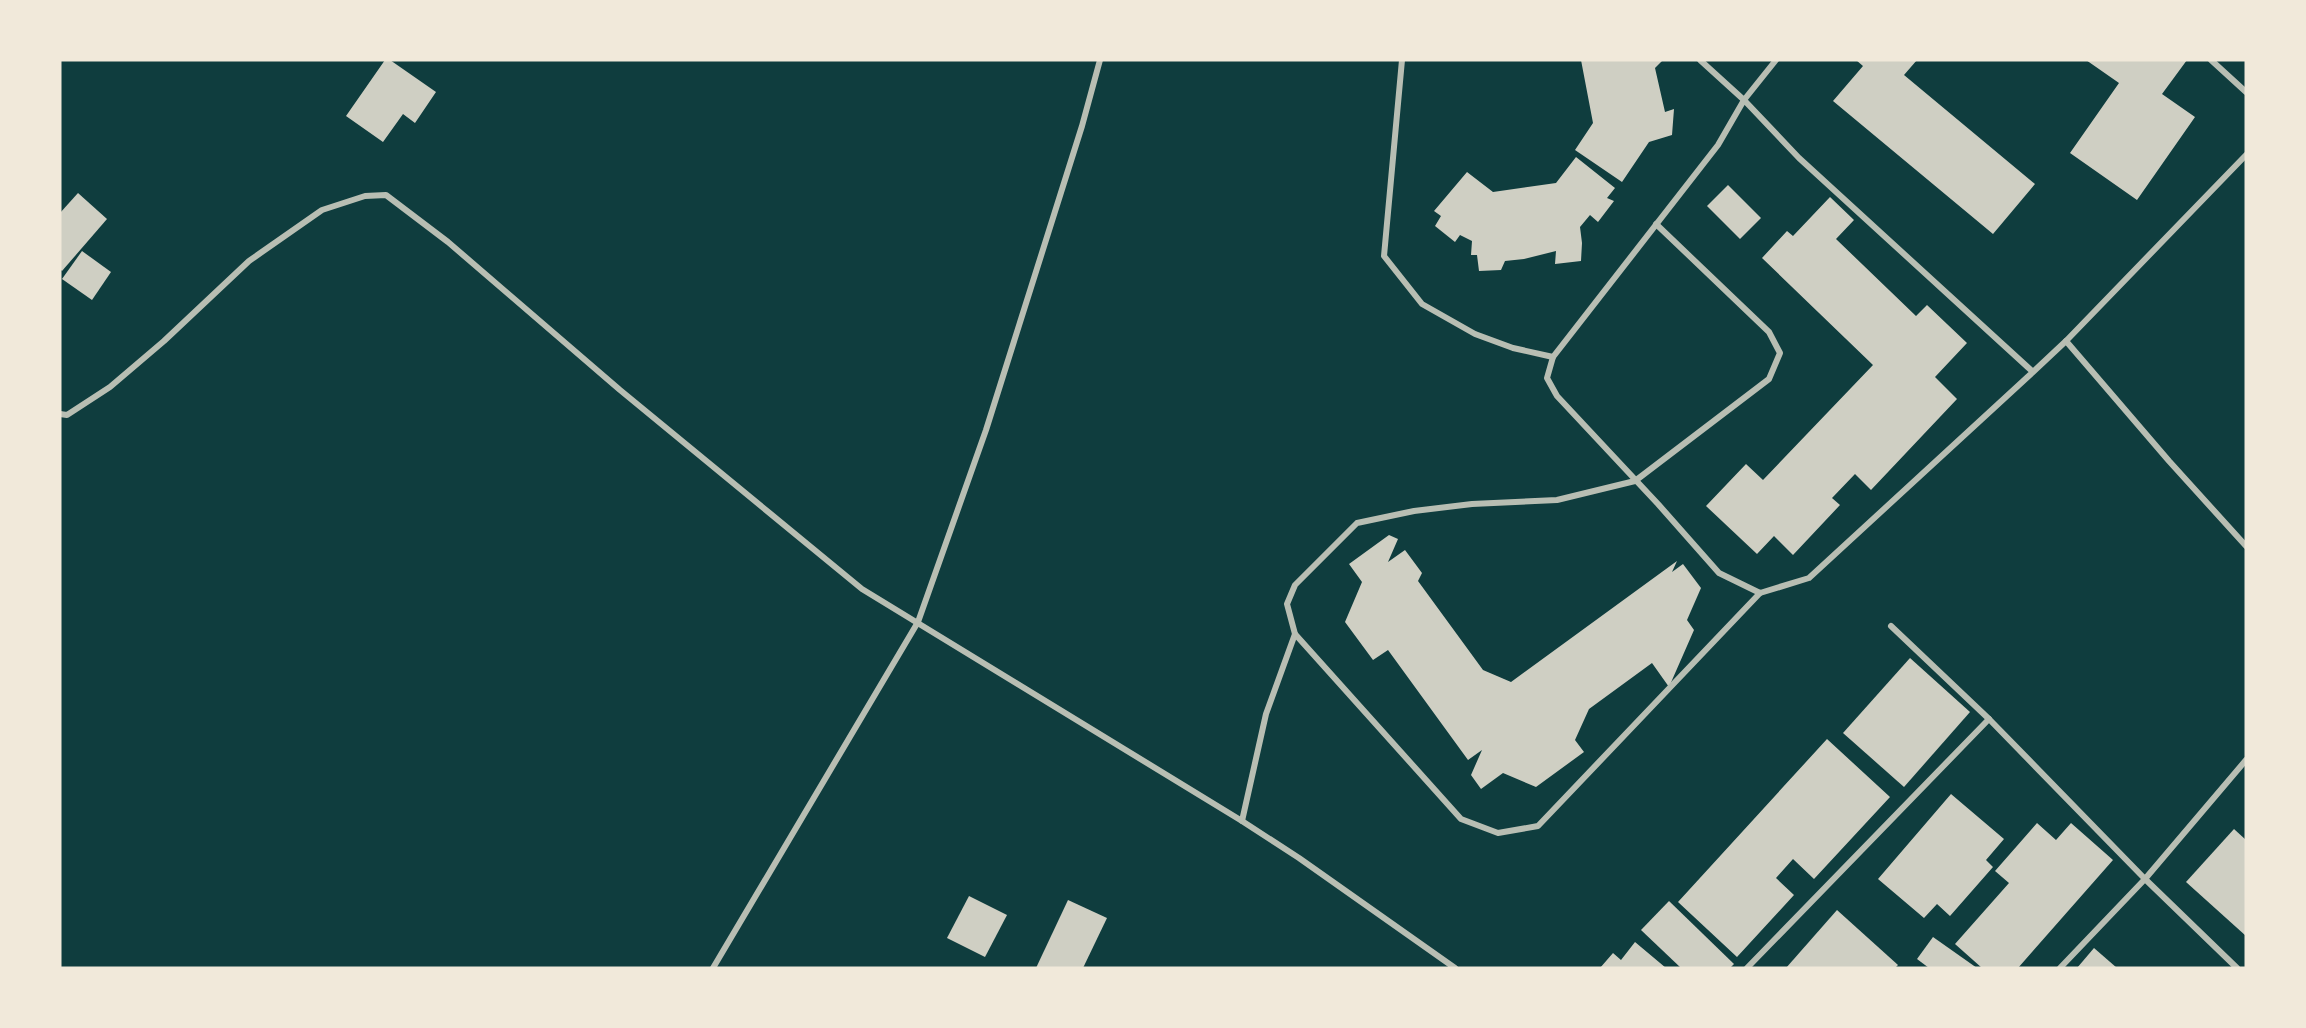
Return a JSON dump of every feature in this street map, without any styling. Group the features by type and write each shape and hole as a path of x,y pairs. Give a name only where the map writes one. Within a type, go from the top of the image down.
{"street":[{"path":"713,968 918,622 986,430 1082,126 1100,60"},
{"path":"1402,60 1384,256 1422,304 1475,334 1513,348 1553,357"},
{"path":"1700,60 1744,100 1799,158 2033,372"},
{"path":"1760,593 1719,573 1557,396 1547,378 1553,357 1718,145 1744,100 1776,60"},
{"path":"2211,60 2246,92"},
{"path":"1656,224 1769,332 1780,353 1768,380 1635,481 1557,500 1472,504 1414,511 1357,523 1295,585 1287,604 1295,634 1461,819 1498,833 1538,826 1760,593 1809,578 2066,341 2246,155"},
{"path":"60,414 67,415 110,387 164,341 249,261 322,210 365,196 386,195 448,242 620,390 862,589 1242,821 1299,858 1455,968"},
{"path":"2066,341 2246,546"},
{"path":"1891,626 1989,719 2145,879 2237,968"},
{"path":"1242,821 1266,714 1295,634"},
{"path":"1747,968 1989,719"},
{"path":"2060,968 2145,879 2246,760"}],"building":[{"path":"385,60 390,60 436,92 415,123 403,114 383,142 346,116"},
{"path":"1581,60 1663,60 1655,68 1665,112 1674,109 1672,135 1649,142 1622,182 1575,150 1593,123"},
{"path":"1856,60 1917,60 1904,75 2035,184 1993,234 1833,101 1863,66"},
{"path":"2086,60 2187,60 2162,94 2195,117 2137,200 2070,153 2119,83"},
{"path":"1576,157 1615,188 1607,198 1614,201 1598,222 1590,215 1580,227 1581,261 1555,264 1556,251 1505,261 1501,270 1479,271 1477,255 1471,255 1472,241 1460,235 1455,242 1435,226 1441,216 1434,211 1467,172 1493,192 1556,183"},
{"path":"1728,185 1761,218 1740,239 1707,206"},
{"path":"78,193 107,219 62,271 60,269 60,213"},
{"path":"1830,197 1854,220 1836,239 1916,316 1927,305 1967,343 1935,377 1957,399 1871,490 1855,474 1832,498 1840,505 1793,555 1774,536 1757,554 1706,506 1746,464 1763,480 1873,365 1762,258 1787,231 1793,236"},
{"path":"82,251 111,272 92,300 62,279"},
{"path":"1389,535 1398,539 1388,562 1405,550 1422,573 1418,581 1483,670 1511,682 1677,561 1672,572 1683,564 1701,588 1687,620 1694,630 1669,687 1652,663 1589,709 1575,740 1584,752 1536,787 1503,773 1481,789 1471,775 1482,750 1468,760 1388,650 1373,660 1345,622 1362,582 1349,564"},
{"path":"1910,658 1970,712 1904,787 1843,733"},
{"path":"1827,739 1890,797 1814,879 1793,859 1776,878 1794,895 1737,957 1678,902"},
{"path":"1951,794 2004,839 1986,860 1993,867 1950,916 1937,904 1924,918 1878,879"},
{"path":"2037,823 2056,840 2071,823 2113,860 2018,968 1982,968 1955,944 2009,883 1995,871"},
{"path":"2234,829 2246,840 2246,936 2186,882"},
{"path":"969,896 1007,915 985,957 947,938"},
{"path":"1068,900 1107,918 1083,968 1036,968"},
{"path":"1669,901 1734,964 1730,968 1681,968 1641,930"},
{"path":"1837,910 1898,965 1895,968 1786,968"},
{"path":"1933,937 1977,968 1929,968 1917,959"},
{"path":"1635,942 1666,968 1600,968 1613,953 1621,960"},
{"path":"2094,948 2117,968 2077,968"}]}
